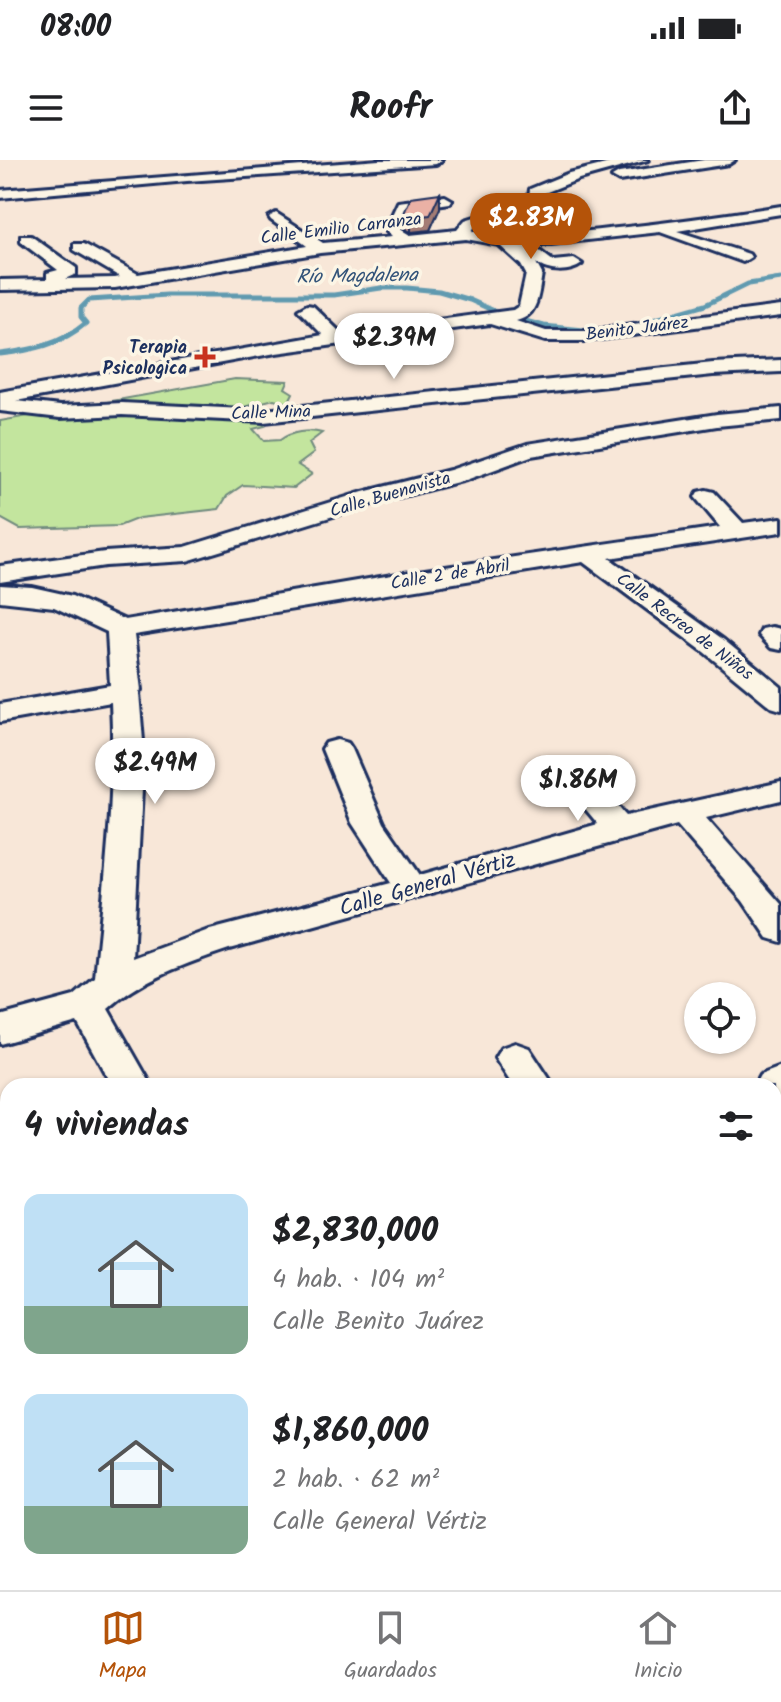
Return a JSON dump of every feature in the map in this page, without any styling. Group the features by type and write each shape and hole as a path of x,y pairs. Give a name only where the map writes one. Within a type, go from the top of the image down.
{"street":[{"path":"187,177 222,161 240,160"},
{"path":"466,234 464,228 470,223 530,203 583,177 642,160"},
{"path":"583,177 633,175 729,160"},
{"path":"62,181 115,175 187,177 338,163 442,162"},
{"path":"389,179 442,162"},
{"path":"102,196 95,190 118,187 115,175"},
{"path":"187,177 224,189"},
{"path":"1,193 39,190 61,183 66,178 62,181"},
{"path":"62,181 79,202"},
{"path":"408,240 392,230 403,205 445,200"},
{"path":"530,203 549,211"},
{"name":"Calle Emilio Carranza","path":"0,285 137,280 282,259 320,248 466,234 511,242 544,241 655,229 781,210"},
{"path":"749,215 781,225"},
{"path":"276,217 320,248"},
{"path":"575,219 603,234"},
{"path":"655,229 689,236 743,257"},
{"path":"26,239 70,271 53,276 63,284 84,289 120,289"},
{"path":"511,242 549,266 574,264 544,241"},
{"path":"0,398 261,349 518,315 527,308 534,274 511,242"},
{"path":"79,247 137,280"},
{"path":"181,273 163,262 194,257"},
{"path":"307,310 337,339"},
{"name":"Benito Juárez","path":"497,320 545,336 586,336 781,311"},
{"name":"Calle Mina","path":"0,405 60,412 122,409 264,416 713,369 781,366"},
{"name":"Calle Buenavista","path":"0,574 105,559 187,554 371,497 458,475 527,450 717,420 780,415"},
{"path":"706,497 737,531"},
{"name":"Calle 2 de Abril","path":"120,629 587,553 781,525"},
{"name":"Calle Recreo de Niños","path":"587,553 714,646 781,701"},
{"path":"0,593 58,599 92,610 120,629 127,690 129,753 125,846 100,995 129,1078"},
{"path":"0,713 127,690"},
{"path":"337,749 368,823 412,889"},
{"path":"579,782 619,828"},
{"name":"Calle General Vértiz","path":"0,1030 100,995 170,956 219,940 412,889 619,828 781,791"},
{"path":"686,815 755,893 781,930"}],"green space":[{"path":"235,379 288,381 285,388 293,393 288,403 274,399 247,406 265,426 253,429 264,441 280,440 300,432 322,433 309,443 314,453 298,465 312,474 294,488 243,485 227,496 219,509 139,518 119,526 20,529 0,518 0,421"}],"building":[{"path":"440,193 430,215 411,217 404,213 411,197"}],"waterway":[{"name":"Río Magdalena","path":"625,328 705,305 748,284 781,279 772,280"},
{"name":"Río Magdalena","path":"0,354 35,348 66,337 86,323 81,317 81,308 89,300 167,295 334,295 381,288 407,288 439,291 470,300 503,315 544,326 594,331"}],"place":[{"name":"Terapia Psicologica","path":"205,357"}]}
